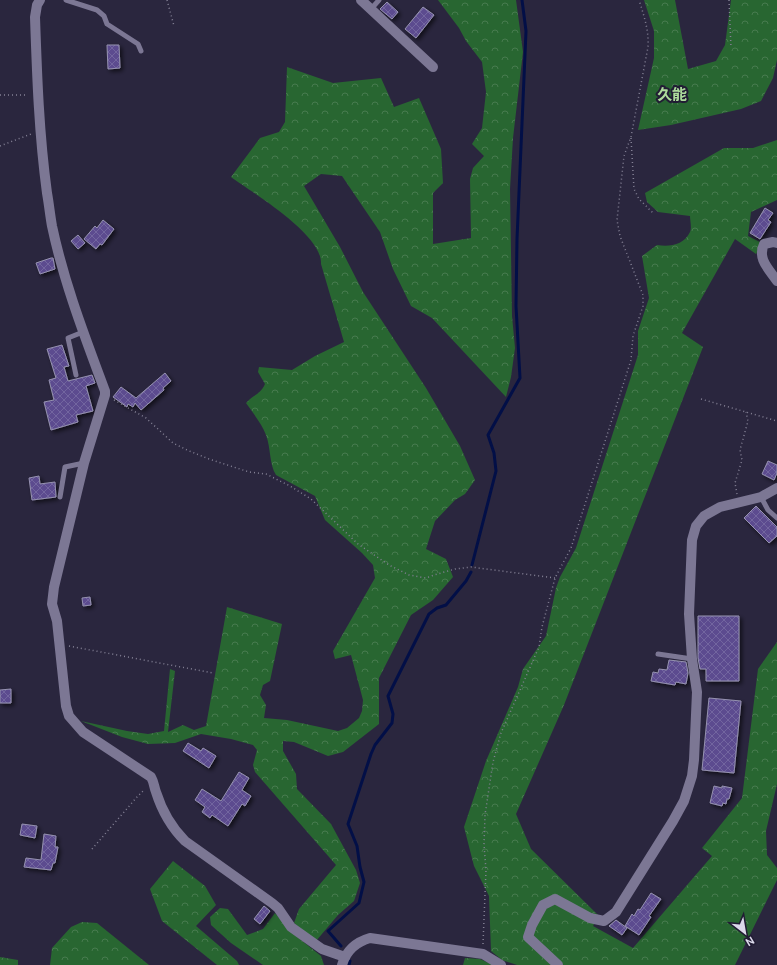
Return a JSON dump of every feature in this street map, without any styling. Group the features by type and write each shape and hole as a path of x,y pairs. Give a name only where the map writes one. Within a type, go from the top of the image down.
{"street":[{"path":"40,0 37,5 35,17 38,95 42,160 52,226 66,279 105,395 84,463 52,597 52,604 57,621 66,706 69,716 83,732 151,777 164,811 176,832 185,841 272,903 278,908 291,927 322,949 343,961 349,950 364,940 370,938 382,939 483,954 501,965"},
{"path":"362,0 433,68"},
{"path":"777,243 773,242 764,244 761,249 761,258 777,281"},
{"path":"558,965 528,937 532,925 543,905 555,899 590,918 604,921 616,912 673,821 684,801 692,776 697,692 692,660 689,614 692,540 696,526 704,516 720,507 761,497 777,488"}],"lane":[{"path":"66,0 97,10 104,16 107,24 138,44 141,51"},
{"path":"371,9 379,0"},
{"path":"76,375 68,338 83,332"},
{"path":"60,496 65,467 84,463"},
{"path":"761,497 768,510 777,518"},
{"path":"658,654 692,660"}],"path":[{"path":"167,0 174,26"},
{"path":"483,954 486,870 484,845 485,815 493,762 501,733 539,647 542,627 555,578 571,548 631,360 633,336 644,306 644,295 620,236 617,220 624,156 631,138 648,46 646,23 639,0"},
{"path":"729,0 731,48"},
{"path":"0,95 38,95"},
{"path":"0,146 40,130"},
{"path":"631,138 634,189 639,199 654,213"},
{"path":"105,395 146,418 173,443 187,450 249,472 266,474 311,498 358,544 389,565 408,575 426,578 434,574 471,567 555,578"},
{"path":"701,400 777,422"},
{"path":"740,502 734,483 742,460 740,450 748,422 746,412"},
{"path":"60,644 213,673"},
{"path":"92,849 136,797 154,782"}],"green space":[{"path":"438,0 516,0 523,52 513,138 510,189 512,316 515,348 511,377 506,397 432,318 411,306 393,269 380,232 342,176 321,174 304,186 340,247 363,292 426,388 460,446 475,480 465,494 455,500 435,521 426,549 446,559 453,577 433,600 411,615 379,678 379,724 343,752 328,756 294,742 283,741 283,751 296,774 297,789 331,824 356,870 360,883 354,901 338,915 316,941 294,923 299,909 336,865 255,772 253,765 257,750 253,745 231,739 201,734 175,743 148,744 122,737 81,721 148,734 164,731 170,669 175,671 168,732 183,725 194,730 206,726 227,607 282,624 270,681 263,685 260,695 266,705 264,718 287,720 338,731 347,728 359,718 362,711 363,700 351,655 335,659 333,651 375,578 373,565 362,553 325,520 315,496 276,475 272,466 266,435 260,423 246,403 261,390 265,384 258,372 259,367 292,370 315,356 344,342 319,253 311,240 270,204 231,177 260,138 279,132 285,122 287,67 333,83 381,78 394,107 419,98 441,149 443,183 433,193 433,244 471,238 470,179 473,168 484,156 472,144 482,128 486,92 482,62"},
{"path":"644,0 675,0 688,69 716,61 725,45 731,0 777,0 777,60 773,78 761,101 741,109 671,125 638,130 654,58 654,31"},
{"path":"777,140 777,200 751,212 748,236 762,243 756,254 735,239 682,333 703,347 564,705 516,814 531,849 599,916 593,926 633,948 712,856 702,848 742,798 758,669 777,642 777,784 766,831 767,855 777,868 777,880 735,965 517,965 502,960 491,951 489,896 474,866 464,827 486,761 518,687 523,669 546,636 556,588 560,577 576,548 638,355 638,331 649,298 642,256 657,245 667,246 684,240 691,230 690,216 658,212 647,202 645,193 724,148 753,148"},
{"path":"173,861 205,886 216,905 196,926 237,961 239,965 217,965 162,921 150,889"},
{"path":"220,908 228,909 247,935 263,929 275,913 291,932 321,956 324,965 263,965 231,943 211,925 210,917"},
{"path":"82,922 97,923 149,965 50,965 52,948 71,927"},
{"path":"0,957 18,960 18,965 0,965"},
{"path":"465,958 480,959 493,965 463,965"}],"building":[{"path":"387,2 398,12 392,19 380,9"},
{"path":"423,7 434,15 416,38 405,29"},
{"path":"107,45 119,45 120,68 108,69"},
{"path":"765,208 773,213 768,220 771,222 760,239 750,233"},
{"path":"103,220 114,229 102,245 100,244 96,249 84,239 95,226 97,228"},
{"path":"78,235 85,243 78,249 71,241"},
{"path":"53,258 55,269 40,274 36,263"},
{"path":"62,345 69,366 64,367 68,381 92,375 95,383 86,386 93,411 76,415 78,422 51,430 44,402 54,400 49,380 56,378 47,349"},
{"path":"165,373 171,381 163,388 164,390 141,410 135,403 133,407 128,404 127,407 113,397 121,387 136,398"},
{"path":"768,461 777,465 777,473 774,480 762,474"},
{"path":"39,476 40,484 55,482 56,497 32,500 29,478"},
{"path":"756,506 777,527 777,536 769,543 744,518"},
{"path":"90,597 91,605 83,606 82,598"},
{"path":"698,616 739,616 739,681 706,681 706,669 700,669 698,658"},
{"path":"669,660 686,662 688,673 686,684 676,682 675,685 651,681 653,672 658,673 659,669 667,670"},
{"path":"11,689 11,703 0,703 0,690"},
{"path":"709,698 741,701 734,773 702,770"},
{"path":"188,743 201,751 203,748 216,756 209,768 183,751"},
{"path":"239,772 249,778 242,790 251,796 245,806 242,804 228,826 212,815 210,818 202,812 205,807 195,800 202,789 221,801"},
{"path":"714,786 732,788 726,804 723,803 722,806 710,803"},
{"path":"22,824 37,826 35,838 20,835"},
{"path":"44,834 56,836 55,847 58,847 55,863 53,863 51,870 24,867 26,858 41,860"},
{"path":"651,893 661,899 649,916 651,917 639,935 625,926 632,914 634,916 638,909 640,910"},
{"path":"264,906 270,911 260,924 254,919"},
{"path":"616,920 627,928 622,935 609,926"}],"waterway":[{"path":"472,565 496,471 494,453 488,435 520,378 516,306 517,239 526,31 522,0"},
{"path":"341,946 328,931 359,903 364,882 357,846 348,824 371,754 375,745 392,723 393,714 388,696 429,614 437,608 446,605 466,581 471,572"},
{"path":"349,965 350,961"}],"district":[{"name":"久能","path":"672,95"}]}
